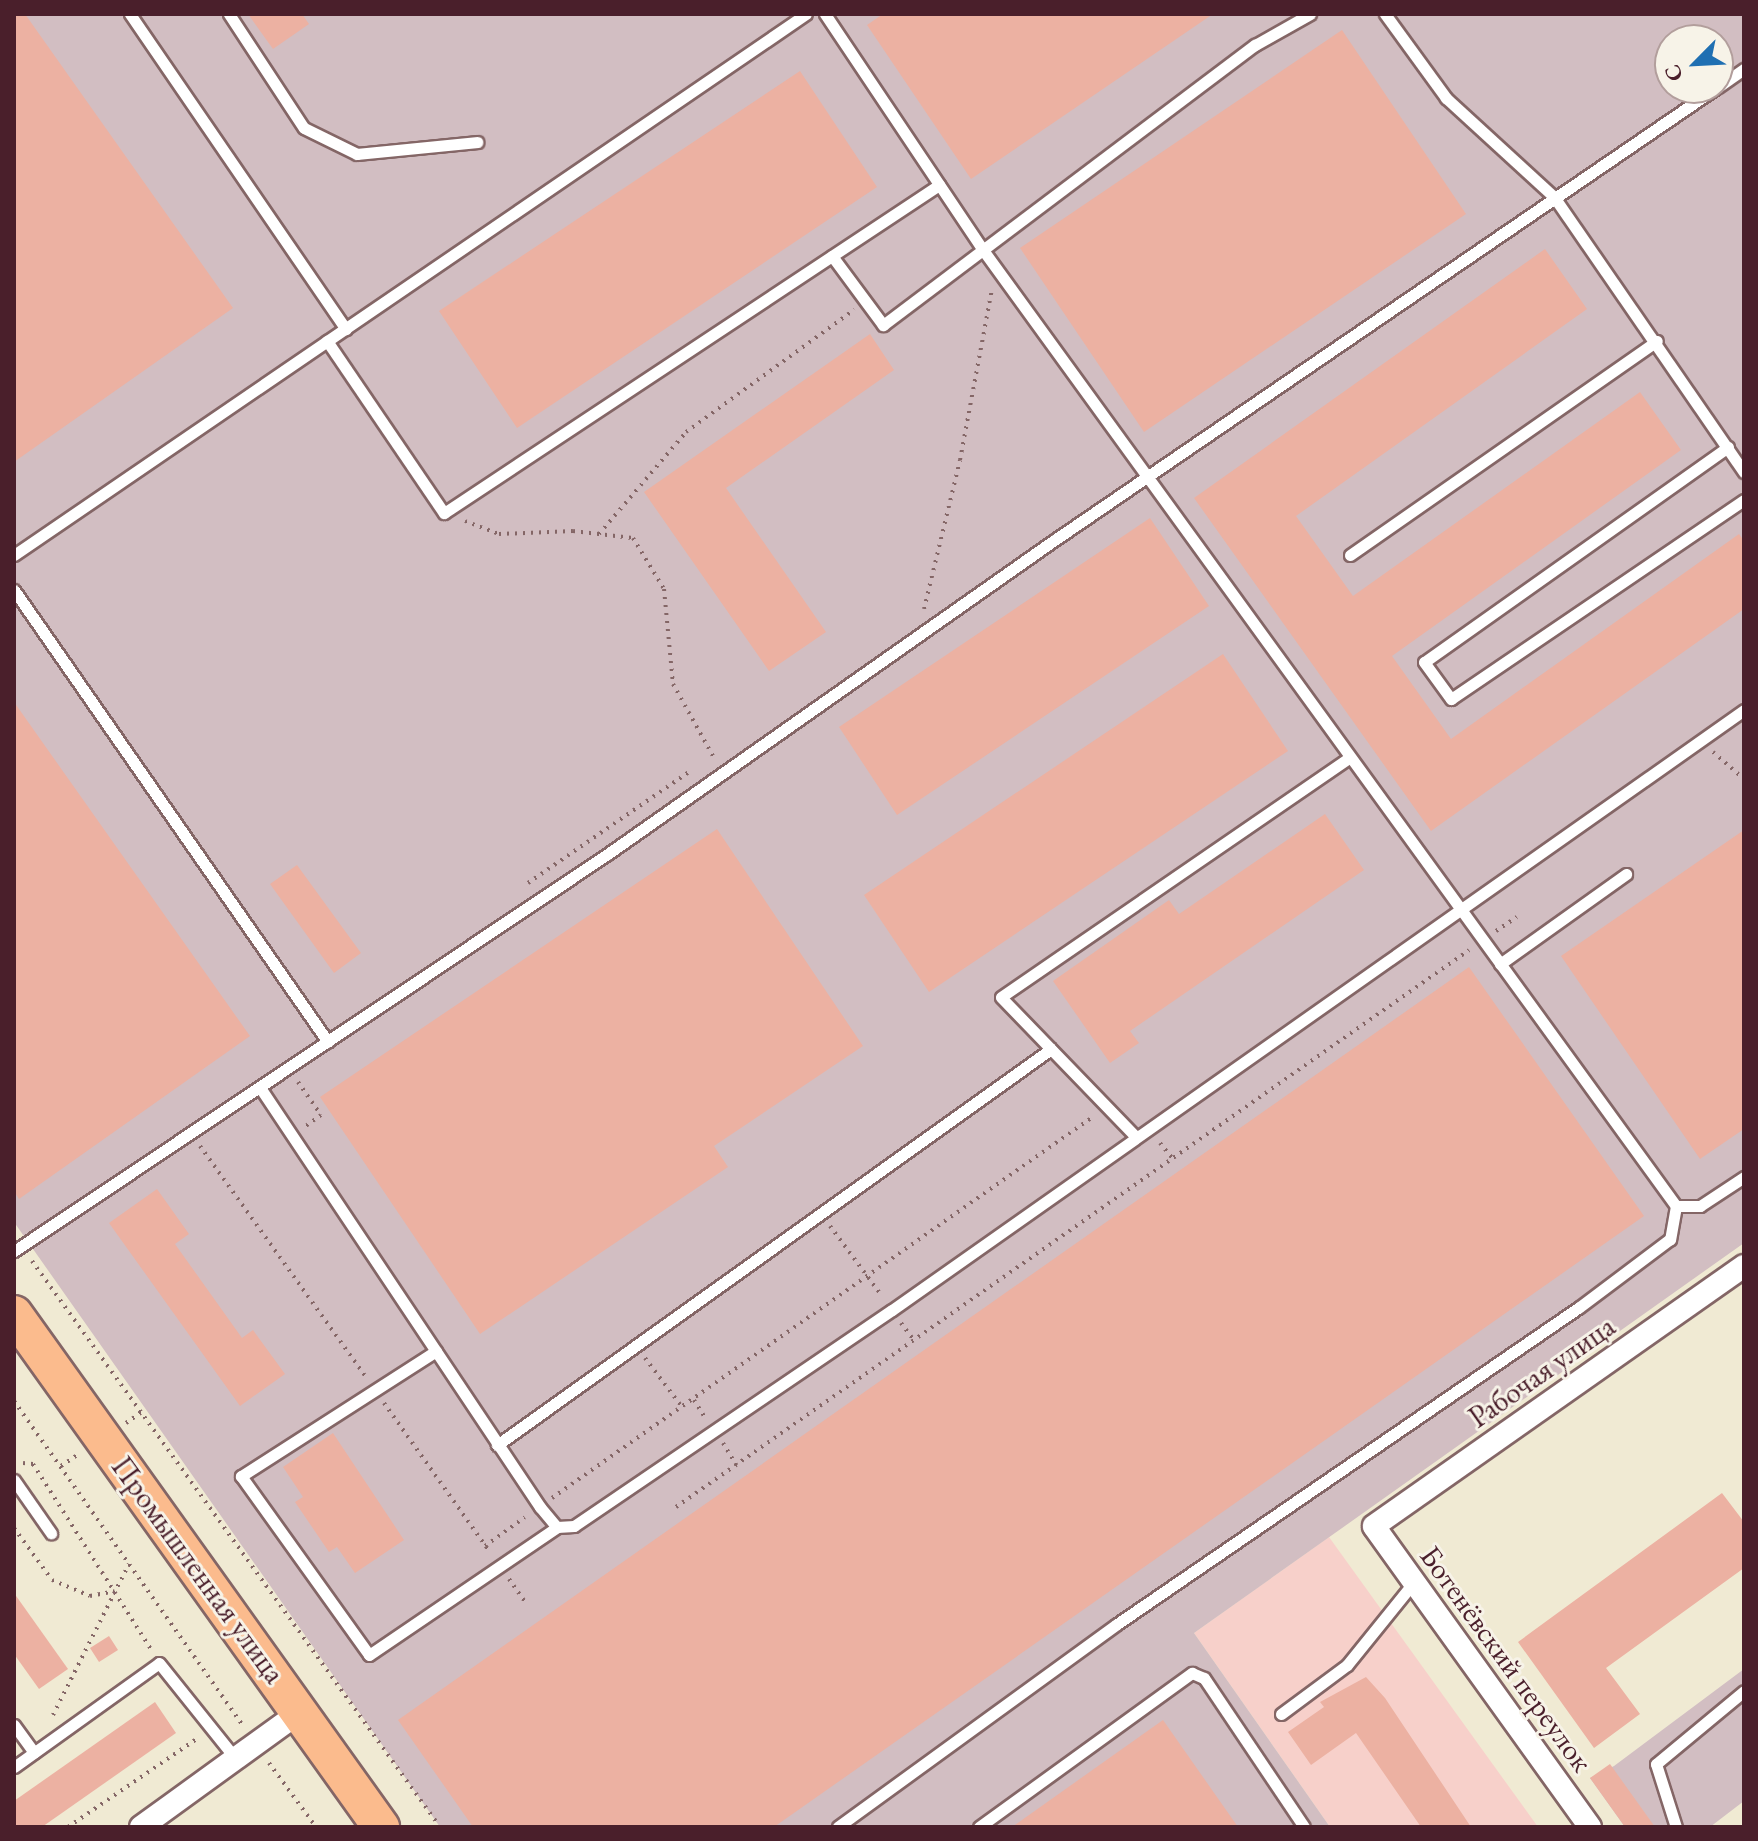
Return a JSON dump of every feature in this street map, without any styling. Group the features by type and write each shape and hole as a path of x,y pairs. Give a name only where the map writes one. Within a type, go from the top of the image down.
{"main road":[{"name":"Промышленная улица","path":"14,1314 381,1827"}],"street":[{"name":"Рабочая улица","path":"1374,1526 1744,1266"},
{"name":"Ботенёвский переулок","path":"1374,1526 1590,1827"},
{"path":"141,1827 300,1712"}],"lane":[{"path":"229,14 304,128 357,154 477,142"},
{"path":"14,555 806,14"},
{"path":"825,14 983,250 1676,1206 1670,1239 1578,1308 1130,1615 838,1827"},
{"path":"832,256 883,325 1255,45 1310,14"},
{"path":"1385,14 1446,98 1554,197 1657,341 1744,472"},
{"path":"134,15 346,329"},
{"path":"18,1249 261,1089 723,774 1692,104"},
{"path":"327,341 444,513 939,185"},
{"path":"1350,555 1657,341"},
{"path":"1728,447 1424,662 1451,699 1744,500"},
{"path":"14,590 328,1042"},
{"path":"436,1351 376,1393 241,1476 369,1655 557,1527 574,1526 622,1498 1744,710"},
{"path":"1136,1137 1001,997 1349,758"},
{"path":"1500,964 1626,874"},
{"path":"497,1445 1051,1049"},
{"path":"261,1089 497,1445 557,1527"},
{"path":"1676,1206 1700,1206 1744,1177"},
{"path":"14,1480 51,1533"},
{"path":"1281,1714 1347,1665 1414,1582"},
{"path":"14,1767 159,1663 236,1759"},
{"path":"979,1827 1192,1673 1204,1678 1304,1827"},
{"path":"1676,1827 1656,1764 1744,1691"},
{"path":"14,1725 34,1753"}],"path":[{"path":"924,610 960,460 996,267"},
{"path":"599,534 686,432 865,301"},
{"path":"444,513 499,534 599,534 633,538 664,589 673,684 723,774"},
{"path":"1697,743 1726,759 1744,779"},
{"path":"676,1507 1517,917"},
{"path":"485,1546 1108,1107"},
{"path":"1148,1128 1173,1158"},
{"path":"192,1134 525,1602"},
{"path":"821,1214 914,1340"},
{"path":"18,1249 440,1827"},
{"path":"636,1346 682,1407"},
{"path":"14,1401 316,1827"},
{"path":"14,1462 33,1464 159,1663"},
{"path":"14,1528 52,1580 90,1596 115,1591"},
{"path":"34,1753 129,1564"},
{"path":"68,1827 234,1712"}],"shaded area":[{"path":"14,14 1744,14 1744,1243 1194,1633 1330,1827 440,1827 14,1222"},
{"path":"1329,1537 1538,1827 1330,1827 1194,1633"},
{"path":"1744,1669 1744,1801 1710,1827 1625,1827 1590,1778 1614,1766"}],"building":[{"path":"14,14 25,14 233,308 14,462"},
{"path":"248,14 302,14 309,24 273,49"},
{"path":"883,14 1213,14 971,179 867,25"},
{"path":"1342,30 1466,214 1144,432 1020,248"},
{"path":"800,71 877,187 517,428 439,311"},
{"path":"1545,249 1587,309 1296,516 1353,596 1640,392 1681,450 1392,656 1451,739 1739,534 1744,541 1744,609 1431,831 1194,498"},
{"path":"870,334 894,370 726,488 826,632 769,671 644,492"},
{"path":"1150,518 1209,606 897,815 839,727"},
{"path":"1223,654 1288,751 929,992 864,895"},
{"path":"14,702 250,1036 19,1199 14,1191"},
{"path":"1325,814 1364,870 1130,1031 1139,1043 1110,1063 1053,981 1169,900 1179,914"},
{"path":"717,829 863,1046 714,1146 728,1167 480,1334 320,1097"},
{"path":"1744,830 1744,1129 1700,1159 1561,956"},
{"path":"297,865 361,953 334,973 270,884"},
{"path":"1469,967 1644,1216 774,1827 473,1827 398,1720"},
{"path":"157,1189 189,1234 175,1244 242,1338 253,1330 285,1374 240,1406 109,1223"},
{"path":"333,1433 404,1540 355,1573 337,1547 329,1552 295,1502 303,1497 283,1467"},
{"path":"1722,1493 1744,1522 1744,1568 1606,1668 1640,1714 1594,1748 1518,1642"},
{"path":"14,1593 68,1669 39,1689 14,1654"},
{"path":"109,1636 118,1650 99,1662 90,1648"},
{"path":"1366,1677 1385,1698 1471,1827 1421,1827 1356,1733 1311,1765 1288,1732 1324,1707 1320,1702"},
{"path":"155,1702 176,1733 42,1827 14,1827 14,1801"},
{"path":"1163,1720 1238,1827 1012,1827"},
{"path":"1610,1764 1655,1827 1625,1827 1590,1778"}]}
